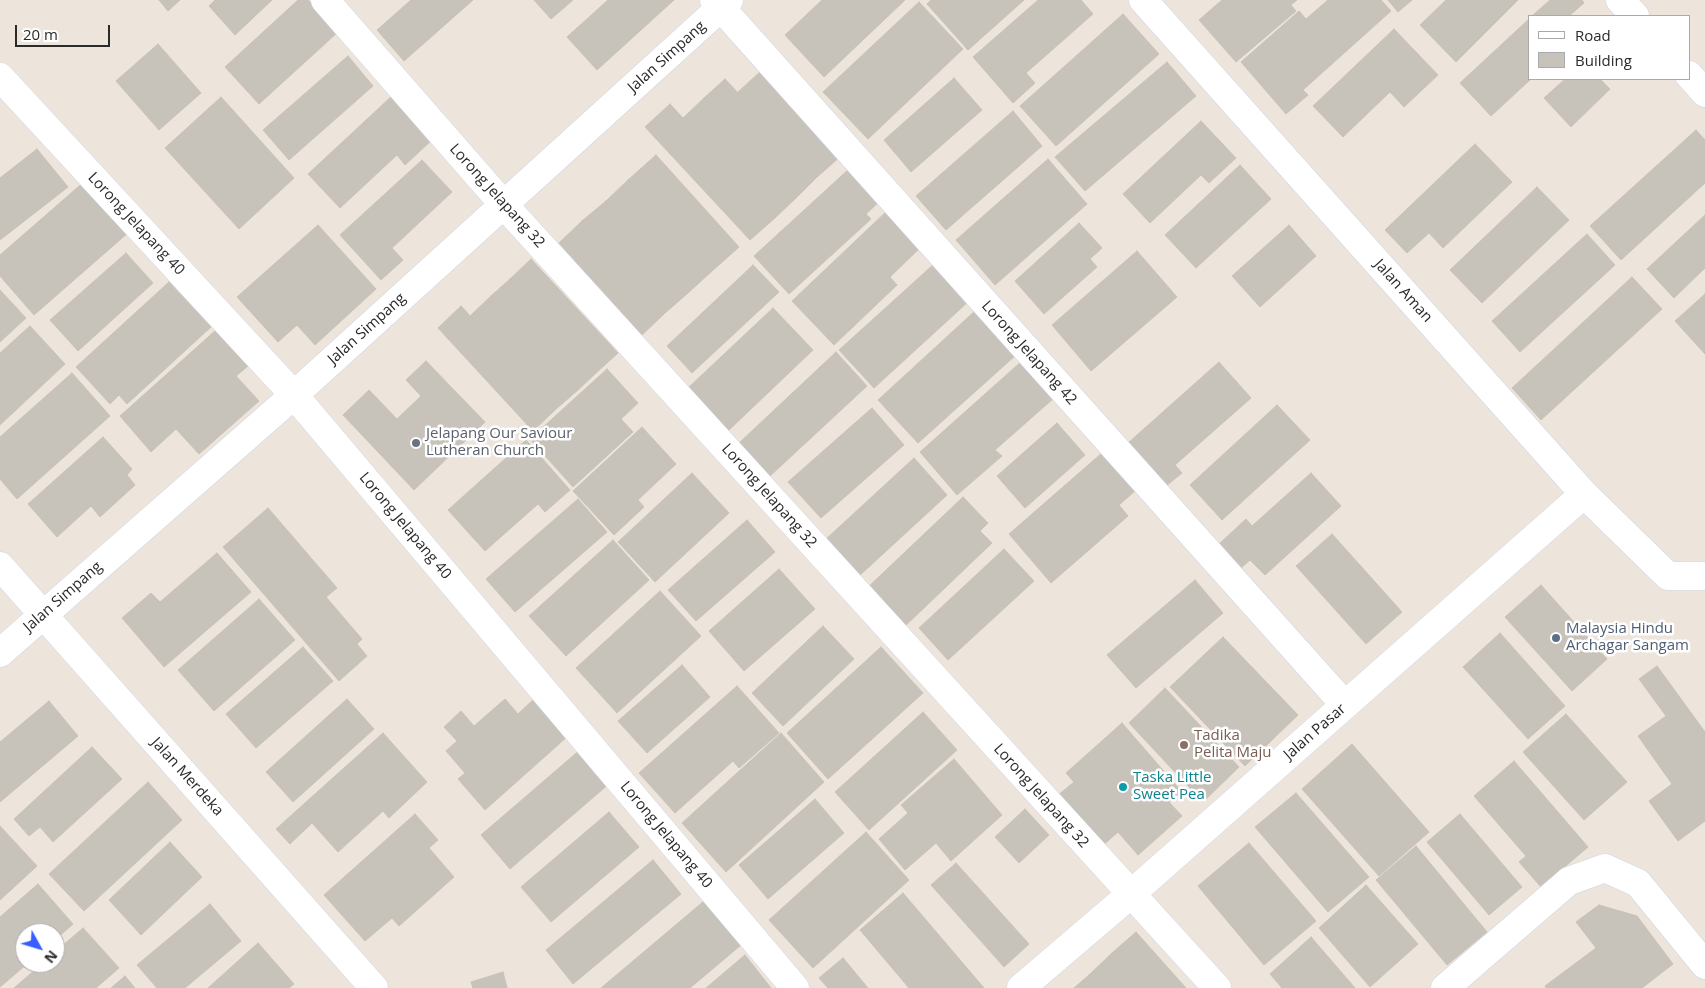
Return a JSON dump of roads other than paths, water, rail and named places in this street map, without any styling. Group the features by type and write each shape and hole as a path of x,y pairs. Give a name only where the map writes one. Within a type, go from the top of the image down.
{"street":[{"name":"Lorong Jelapang 32","path":"325,0 504,205 1217,988"},
{"name":"Jalan Aman","path":"1143,0 1584,494 1668,576 1705,576"},
{"path":"1620,0 1633,15"},
{"name":"Jalan Simpang","path":"0,653 294,395 504,205 721,2"},
{"name":"Lorong Jelapang 42","path":"721,2 1345,705"},
{"name":"Lorong Jelapang 40","path":"0,77 294,395 795,988"},
{"path":"1690,77 1705,93"},
{"name":"Jalan Pasar","path":"1022,988 1584,494"},
{"name":"Jalan Merdeka","path":"0,566 374,988"},
{"path":"1445,988 1569,880 1605,868 1638,883 1705,965"}],"place":[{"name":"Jelapang Our Saviour Lutheran Church","path":"416,443"},
{"name":"Malaysia Hindu Archagar Sangam","path":"1556,638"},
{"name":"Tadika Pelita Maju","path":"1184,745"},
{"name":"Taska Little Sweet Pea","path":"1123,787"}]}
